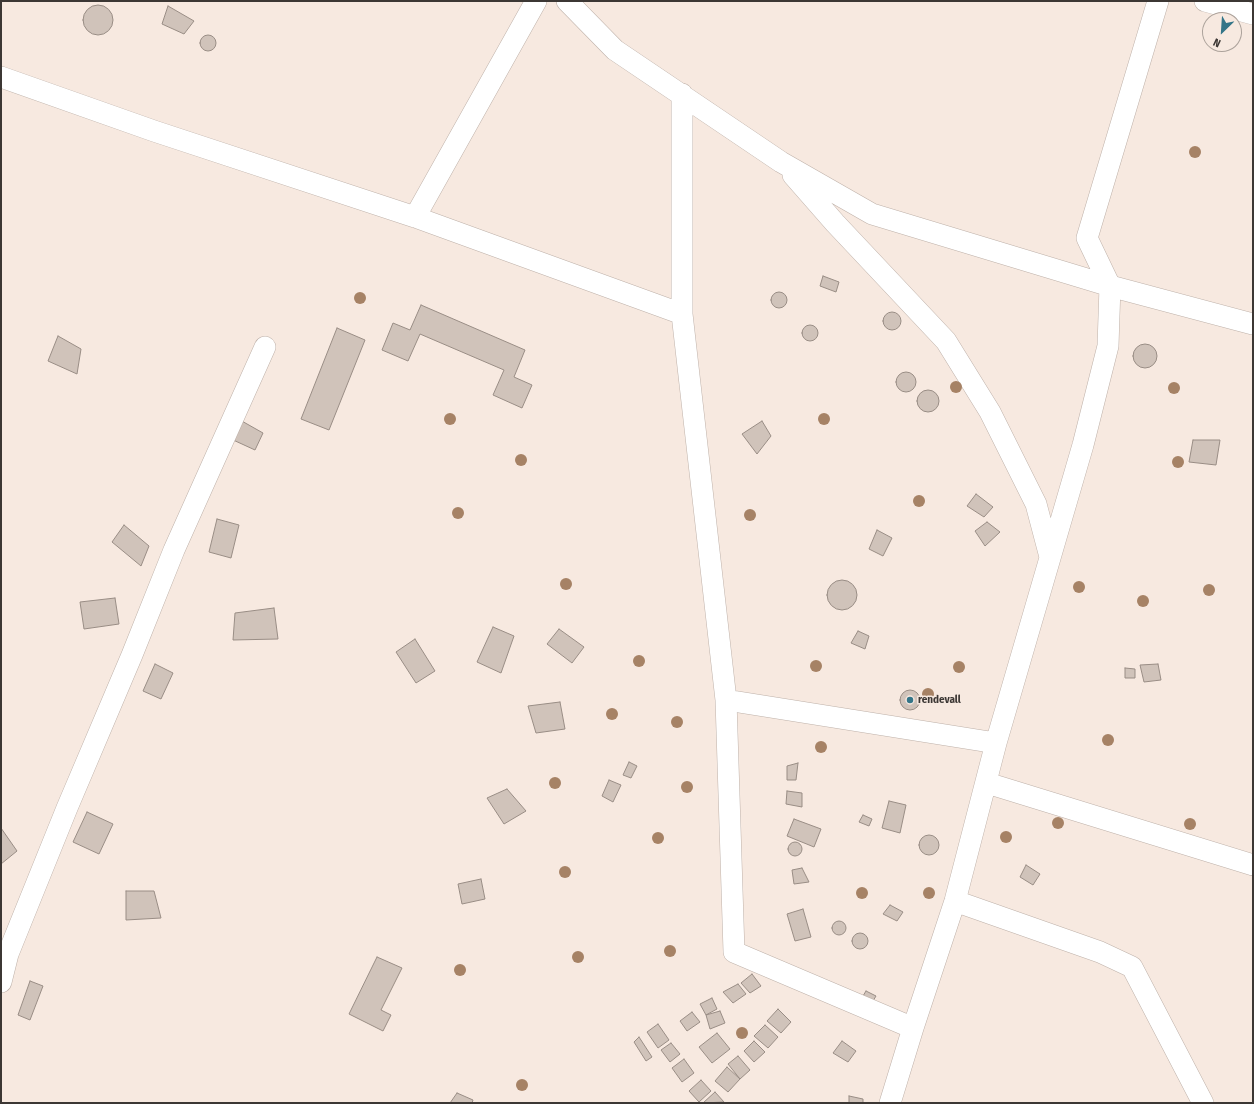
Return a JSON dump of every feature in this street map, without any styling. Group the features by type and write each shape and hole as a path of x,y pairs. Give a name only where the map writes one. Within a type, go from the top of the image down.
{"street":[{"path":"415,217 536,1"},
{"path":"567,1 616,50 781,162 872,214 1110,286 1253,324"},
{"path":"890,1103 955,901 987,783 996,743 1083,445 1108,346 1110,286 1087,238 1158,1"},
{"path":"1204,1 1253,14"},
{"path":"1,77 154,131 415,217 682,314"},
{"path":"682,94 682,314 726,700 734,952 913,1028"},
{"path":"781,162 835,223 946,341 990,412 1036,504 1050,557"},
{"path":"1,982 8,954 174,550 265,347"},
{"path":"726,700 996,743"},
{"path":"987,783 1253,865"},
{"path":"955,901 1100,952 1132,967 1203,1103"}],"building":[{"path":"98,5 109,9 113,20 109,31 98,35 87,31 83,20 87,9"},
{"path":"168,6 194,21 184,34 162,24"},
{"path":"205,35 211,35 216,40 214,49 211,51 205,51 200,46 200,40"},
{"path":"823,276 839,282 836,292 820,286"},
{"path":"779,292 785,294 787,300 785,306 779,308 773,306 771,300 773,294"},
{"path":"421,305 525,350 514,377 532,385 522,408 493,395 504,370 420,334 408,361 382,350 393,323 410,330"},
{"path":"888,312 896,312 901,317 899,328 896,330 888,330 883,325 883,317"},
{"path":"807,325 813,325 818,330 816,339 813,341 807,341 802,336 802,330"},
{"path":"337,328 365,340 329,430 301,419"},
{"path":"58,336 81,349 77,374 48,361"},
{"path":"1145,344 1153,348 1157,356 1153,364 1145,368 1137,364 1133,356 1137,348"},
{"path":"906,372 913,375 916,382 913,389 906,392 899,389 896,382 899,375"},
{"path":"928,390 936,393 939,401 936,409 928,412 920,409 917,401 920,393"},
{"path":"240,420 263,433 255,450 231,439"},
{"path":"762,421 771,436 757,454 742,434"},
{"path":"1193,440 1220,440 1216,465 1189,462"},
{"path":"976,494 993,507 984,517 967,506"},
{"path":"217,519 239,525 231,558 209,552"},
{"path":"987,522 1000,532 985,546 975,531"},
{"path":"124,525 149,546 141,566 112,542"},
{"path":"877,530 892,538 883,556 869,549"},
{"path":"842,580 852,585 857,595 852,605 842,610 832,605 827,595 832,585"},
{"path":"115,598 119,624 84,629 80,602"},
{"path":"274,608 278,639 233,640 235,613"},
{"path":"493,627 514,636 501,673 477,662"},
{"path":"559,629 584,647 572,663 547,644"},
{"path":"858,631 869,636 865,649 851,643"},
{"path":"415,639 435,671 416,683 396,652"},
{"path":"155,664 173,673 161,699 143,691"},
{"path":"1158,664 1161,680 1144,682 1140,665"},
{"path":"1125,668 1135,669 1135,678 1125,678"},
{"name":"rendevall","path":"910,690 917,693 920,700 917,707 910,710 903,707 900,700 903,693"},
{"path":"560,702 565,729 536,733 528,706"},
{"path":"629,762 637,766 631,778 623,775"},
{"path":"798,763 796,780 787,780 787,766"},
{"path":"609,780 621,785 613,802 602,796"},
{"path":"507,789 526,811 504,824 487,798"},
{"path":"787,791 802,793 802,807 786,804"},
{"path":"889,801 906,805 900,833 882,828"},
{"path":"87,812 113,824 99,854 73,842"},
{"path":"863,815 872,819 869,826 859,822"},
{"path":"794,819 821,829 814,847 787,836"},
{"path":"1,828 17,851 1,864"},
{"path":"929,835 936,838 939,845 936,852 929,855 922,852 919,845 922,838"},
{"path":"792,842 798,842 802,846 802,852 798,856 792,856 788,852 788,846"},
{"path":"1026,865 1040,874 1033,885 1020,877"},
{"path":"802,868 809,882 794,884 792,870"},
{"path":"481,879 485,899 462,904 458,884"},
{"path":"126,891 154,891 161,918 126,920"},
{"path":"890,905 903,912 897,921 883,914"},
{"path":"803,909 811,937 795,941 787,914"},
{"path":"839,921 844,923 846,928 844,933 839,935 834,933 832,928 834,923"},
{"path":"860,933 866,935 868,941 866,947 860,949 854,947 852,941 854,935"},
{"path":"377,957 402,968 381,1010 391,1015 383,1031 349,1014"},
{"path":"752,974 761,986 750,993 741,983"},
{"path":"30,981 43,986 30,1020 18,1015"},
{"path":"738,984 746,994 733,1003 723,992"},
{"path":"866,991 876,996 870,1006 860,1001"},
{"path":"712,998 717,1009 706,1015 700,1004"},
{"path":"778,1009 791,1022 781,1033 767,1021"},
{"path":"720,1011 725,1023 710,1029 706,1015"},
{"path":"692,1012 700,1022 687,1031 680,1021"},
{"path":"658,1024 669,1040 658,1048 647,1032"},
{"path":"765,1025 778,1037 768,1048 754,1036"},
{"path":"717,1033 730,1049 712,1063 699,1047"},
{"path":"639,1037 652,1057 646,1061 634,1042"},
{"path":"754,1041 765,1052 754,1062 744,1051"},
{"path":"842,1041 856,1051 848,1062 833,1053"},
{"path":"671,1043 680,1054 670,1062 661,1050"},
{"path":"738,1056 750,1070 740,1079 728,1064"},
{"path":"684,1059 694,1073 682,1082 672,1068"},
{"path":"727,1067 740,1079 728,1092 715,1081"},
{"path":"701,1080 711,1091 699,1102 689,1091"},
{"path":"715,1092 724,1102 703,1103"},
{"path":"457,1093 473,1100 472,1103 450,1103"},
{"path":"849,1096 863,1099 863,1103 849,1103"}],"place":[{"name":"rendevall","path":"910,700"}]}
